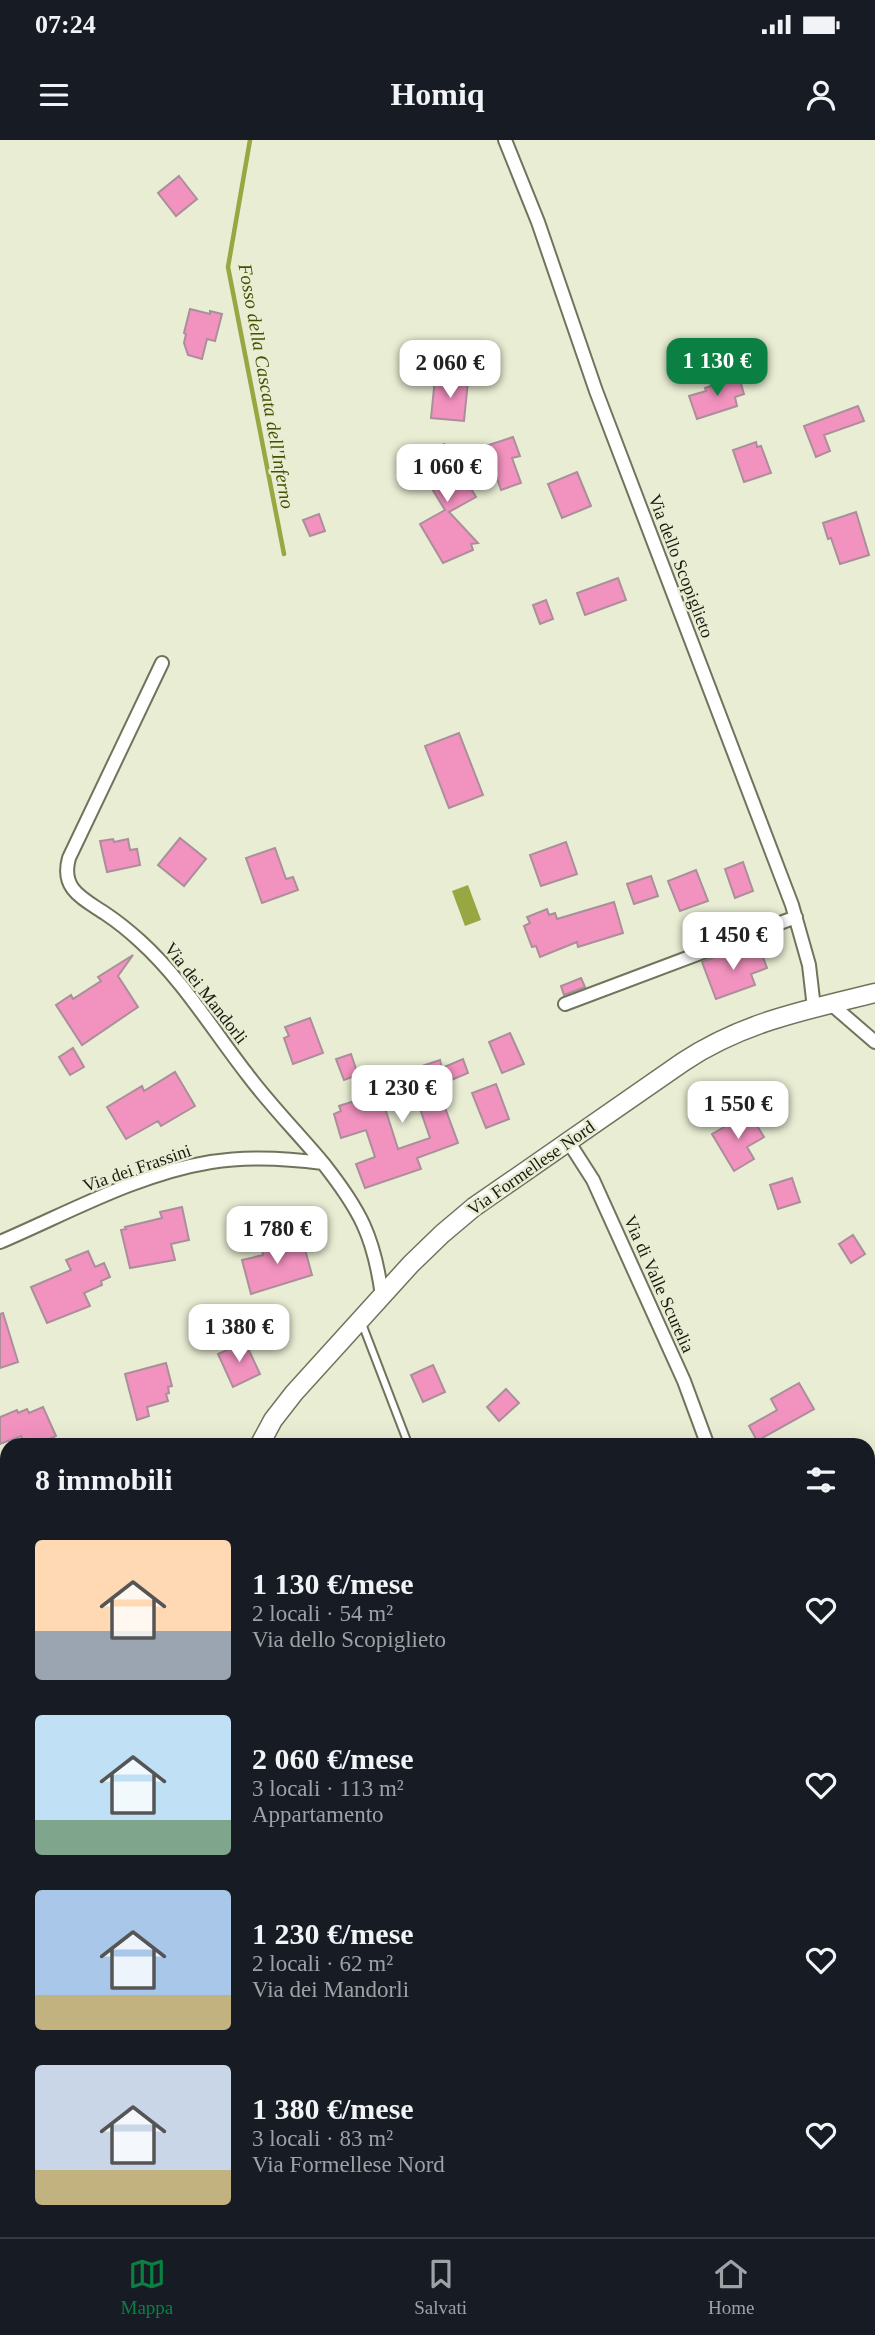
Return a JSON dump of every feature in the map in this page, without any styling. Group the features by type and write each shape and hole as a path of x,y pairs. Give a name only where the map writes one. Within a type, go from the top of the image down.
{"street":[{"name":"Via dello Scopiglieto","path":"505,140 538,222 596,391 796,917 822,1006"},
{"name":"Via dei Mandorli","path":"162,663 85,822 68,862 67,878 80,897 121,924 156,956 189,995 260,1091 323,1163 353,1203 365,1226 376,1256 382,1296"},
{"path":"565,1004 796,917"},
{"name":"Via Formellese Nord","path":"263,1438 287,1401 411,1264 457,1220 713,1043 761,1022 875,993"},
{"path":"822,1006 875,1042"},
{"name":"Via di Valle Scurelia","path":"568,1141 593,1180 679,1370 706,1438"},
{"name":"Via dei Frassini","path":"0,1242 131,1185 173,1171 224,1160 294,1159 323,1163"}],"lane":[{"path":"360,1320 406,1438"}],"shaded area":[{"path":"468,885 481,920 465,926 452,891"}],"building":[{"path":"179,176 197,199 176,216 158,193"},
{"path":"190,309 222,314 215,341 207,339 202,359 188,355 184,343"},
{"path":"739,377 744,394 735,397 737,406 697,419 689,396"},
{"path":"435,378 468,381 464,421 431,418"},
{"path":"858,406 864,421 824,435 830,451 816,457 804,426"},
{"path":"513,437 520,456 512,458 521,483 501,490 486,446"},
{"path":"756,442 757,447 761,446 771,473 744,482 733,450"},
{"path":"444,444 476,497 449,512 478,543 471,544 473,550 443,563 420,524 445,510 415,461"},
{"path":"577,472 591,506 562,518 548,484"},
{"path":"856,512 869,555 840,564 823,523"},
{"path":"319,514 325,531 310,536 303,520"},
{"path":"618,578 626,600 585,615 577,593"},
{"path":"546,600 553,619 540,624 533,605"},
{"path":"459,733 483,795 449,808 425,746"},
{"path":"180,838 206,859 184,886 158,865"},
{"path":"113,839 114,842 128,839 130,850 137,849 140,865 107,872 100,841"},
{"path":"566,842 577,874 541,886 530,855"},
{"path":"275,848 286,879 293,877 298,890 262,903 246,858"},
{"path":"743,862 753,891 735,898 725,869"},
{"path":"696,870 708,901 680,911 668,881"},
{"path":"651,876 658,896 634,904 627,884"},
{"path":"614,902 623,933 578,947 577,942 540,957 536,946 532,947 524,926 530,923 527,917 547,909 549,915 555,913 557,919"},
{"path":"759,947 767,968 751,974 755,985 716,999 702,962 731,951 733,957"},
{"path":"133,955 118,976 138,1007 82,1045 56,1005 71,995 73,999 101,981 98,977"},
{"path":"581,978 585,987 564,995 561,986"},
{"path":"310,1018 323,1053 293,1064 284,1038 289,1036 285,1027"},
{"path":"510,1033 524,1064 502,1073 489,1042"},
{"path":"73,1048 84,1067 70,1075 59,1057"},
{"path":"351,1054 358,1075 344,1080 336,1059"},
{"path":"463,1059 468,1073 437,1086 458,1143 417,1158 421,1169 365,1188 356,1164 375,1157 366,1130 341,1138 334,1114 341,1111 339,1106 374,1095 380,1110 385,1108 398,1149 430,1138 407,1071 440,1060 442,1068"},
{"path":"175,1072 195,1106 161,1126 158,1121 126,1139 107,1107 142,1086 144,1091"},
{"path":"496,1084 509,1119 486,1128 472,1093"},
{"path":"749,1113 764,1137 747,1147 754,1159 734,1171 712,1134"},
{"path":"792,1178 800,1202 778,1209 770,1185"},
{"path":"182,1207 189,1240 171,1244 175,1260 130,1268 121,1230 162,1218 160,1212"},
{"path":"853,1235 865,1254 851,1263 839,1244"},
{"path":"302,1238 312,1275 251,1294 242,1260 263,1255 262,1249"},
{"path":"88,1251 95,1267 104,1263 110,1277 101,1281 102,1285 84,1293 90,1306 47,1323 31,1287 71,1270 66,1260"},
{"path":"3,1313 18,1362 0,1368 0,1314"},
{"path":"245,1342 260,1374 233,1387 218,1354"},
{"path":"166,1363 172,1386 168,1387 169,1393 166,1394 168,1401 147,1407 149,1416 137,1420 125,1374"},
{"path":"433,1365 445,1392 423,1402 411,1375"},
{"path":"799,1383 814,1409 762,1438 755,1438 749,1426 777,1410 771,1399"},
{"path":"506,1389 519,1403 499,1421 487,1407"},
{"path":"43,1407 56,1436 0,1438 0,1417 17,1410 18,1413 27,1409 29,1413"}],"waterway":[{"name":"Fosso della Cascata dell'Inferno","path":"250,140 228,267 284,554"}]}
